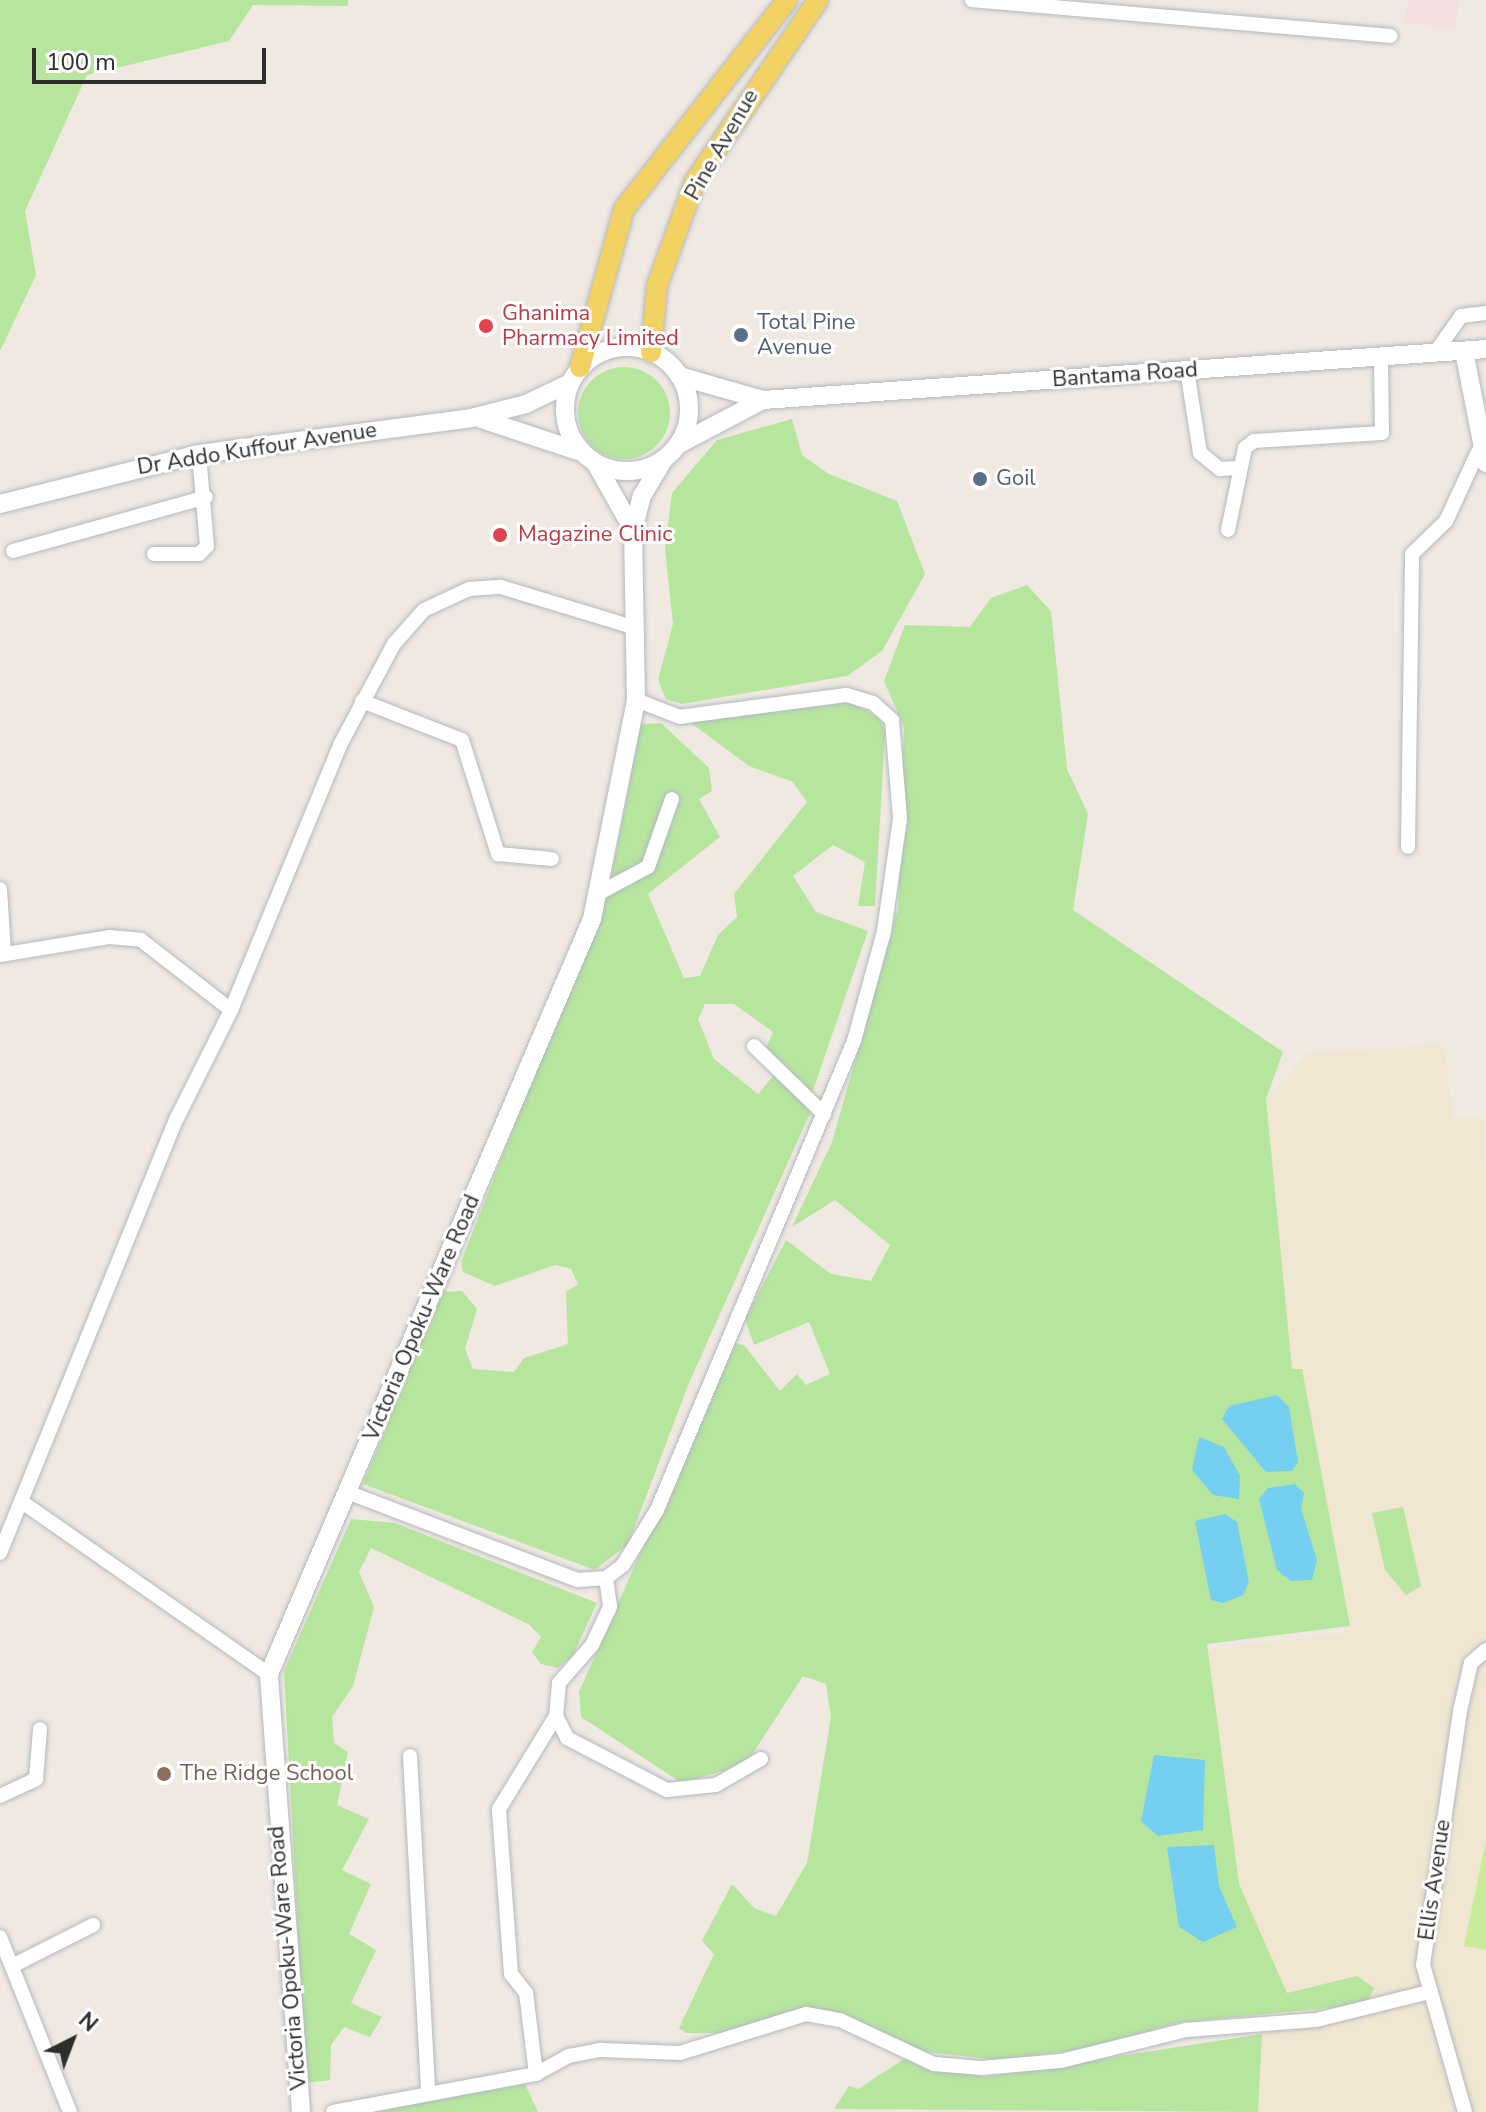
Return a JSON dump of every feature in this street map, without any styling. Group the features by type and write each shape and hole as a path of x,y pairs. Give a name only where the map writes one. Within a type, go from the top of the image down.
{"main road":[{"path":"633,531 564,414 575,375 624,209 787,0"},
{"name":"Pine Avenue","path":"651,352 657,286 695,181 818,0"},
{"path":"575,375 618,347 651,352 679,376 763,400"},
{"name":"Bantama Road","path":"763,400 1486,349"},
{"path":"1464,351 1482,458"},
{"name":"Dr Addo Kuffour Avenue","path":"0,504 199,454 471,418 526,404 575,375"},
{"path":"633,531 642,496 689,417 679,376"},
{"path":"471,418 636,471 763,400"},
{"name":"Victoria Opoku-Ware Road","path":"301,2112 269,1674 599,893 636,700 633,531"}],"street":[{"path":"972,0 1390,36"},
{"path":"1435,353 1461,316 1486,313"},
{"path":"1228,530 1239,468 1254,441 1382,433 1381,357"},
{"path":"1187,370 1200,453 1220,469 1239,468"},
{"path":"154,554 199,554 207,546 206,497 199,454"},
{"path":"1408,847 1412,554 1446,521 1482,458"},
{"path":"13,551 206,497"},
{"path":"0,1553 22,1502 69,1370 231,1010 362,701 424,610 469,589 501,587 633,627"},
{"path":"347,1492 578,1580 606,1578 639,1547 657,1510 854,1041 884,931 900,818 892,720 873,703 846,695 680,717 636,700"},
{"path":"362,701 462,740 498,854 552,859"},
{"path":"599,893 648,867 672,799"},
{"path":"0,889 2,954 109,937 141,940 231,1010"},
{"path":"754,1046 824,1114"},
{"path":"22,1502 269,1674"},
{"path":"536,2074 526,1993 511,1974 499,1809 556,1716 566,1667 592,1645 610,1607 606,1578"},
{"name":"Ellis Avenue","path":"1465,2112 1425,1993 1423,1965 1460,1711 1471,1663 1486,1650"},
{"path":"556,1716 567,1738 601,1761 667,1790 716,1785 761,1759"},
{"path":"0,1796 36,1779 40,1729"},
{"path":"410,1756 428,2092"},
{"path":"12,1966 93,1925"},
{"path":"0,1937 70,2112"},
{"path":"333,2112 536,2074 569,2056 601,2050 680,2053 735,2042 806,2014 840,2020 934,2064 981,2068 1061,2061 1186,2030 1316,2020 1425,1993"}],"shaded area":[{"path":"1408,0 1459,0 1455,28 1404,23"},
{"path":"1444,1044 1453,1119 1483,1117 1486,1168 1486,2112 1256,2112 1260,1997 1190,1652 1347,1633 1295,1370 1285,1370 1261,1105 1307,1054"}],"green space":[{"path":"0,0 348,0 348,6 253,5 229,41 87,75 25,211 36,275 0,351"},
{"path":"624,367 642,371 656,381 666,395 670,413 666,431 656,445 642,455 624,459 606,455 592,445 582,431 578,413 582,395 592,381 606,371"},
{"path":"792,419 802,455 829,474 897,501 925,574 882,651 847,676 682,704 666,699 658,680 673,624 665,549 672,493 717,440"},
{"path":"1027,585 1051,611 1067,769 1088,814 1073,910 1283,1052 1266,1099 1292,1369 1302,1369 1350,1626 1207,1644 1239,1884 1287,1993 1357,1976 1374,1988 1369,1999 1349,2006 1182,2022 1082,2049 998,2060 917,2051 813,2008 728,2033 686,2033 679,2028 714,1954 702,1941 732,1884 754,1908 776,1916 807,1863 831,1717 826,1684 803,1676 746,1764 682,1783 581,1717 579,1692 733,1343 744,1345 780,1391 797,1374 806,1385 830,1374 809,1322 754,1345 745,1319 786,1240 831,1274 871,1281 890,1245 835,1200 792,1227 832,1142 898,909 904,727 884,681 905,625 970,627 991,598"},
{"path":"846,700 879,717 885,732 875,906 858,906 865,862 833,845 793,876 816,912 868,931 812,1093 765,1050 773,1032 734,1004 705,1004 698,1019 714,1059 758,1094 774,1075 811,1111 689,1383 628,1544 595,1570 363,1484 441,1292 462,1291 477,1309 465,1349 473,1369 514,1372 524,1358 568,1344 566,1292 578,1284 571,1269 555,1265 495,1286 463,1272 461,1262 611,878 641,724 661,723 709,768 712,791 699,799 720,837 648,894 684,978 700,976 718,935 737,917 734,894 807,802 793,782 749,766 687,720"},
{"path":"1403,1507 1421,1586 1406,1595 1385,1570 1372,1513"},
{"path":"351,1519 395,1523 597,1603 573,1655 558,1668 541,1664 532,1652 541,1637 530,1625 371,1548 359,1572 374,1607 353,1686 332,1717 334,1743 348,1752 337,1805 369,1819 342,1870 371,1884 349,1934 376,1950 351,2003 382,2017 370,2037 344,2027 331,2045 330,2080 306,2083 284,1671"},
{"path":"1486,1840 1486,1950 1464,1946"},
{"path":"1262,2034 1258,2112 834,2109 849,2086 858,2089 904,2059 985,2077"},
{"path":"525,2084 538,2112 366,2112"}],"water":[{"path":"1277,1395 1289,1407 1298,1462 1292,1471 1266,1472 1222,1419 1229,1406"},
{"path":"1199,1437 1224,1447 1240,1476 1239,1499 1213,1495 1192,1470"},
{"path":"1295,1484 1304,1493 1301,1509 1317,1560 1312,1580 1291,1581 1277,1570 1259,1499 1268,1488"},
{"path":"1225,1514 1237,1522 1249,1582 1243,1595 1223,1603 1211,1600 1195,1521"},
{"path":"1154,1755 1205,1760 1203,1830 1158,1836 1141,1821"},
{"path":"1214,1845 1219,1886 1237,1927 1203,1942 1179,1927 1167,1847"}],"place":[{"name":"Ghanima Pharmacy Limited","path":"486,326"},
{"name":"Total Pine Avenue","path":"741,335"},
{"name":"Goil","path":"980,479"},
{"name":"Magazine Clinic","path":"500,535"},
{"name":"The Ridge School","path":"164,1774"}]}
